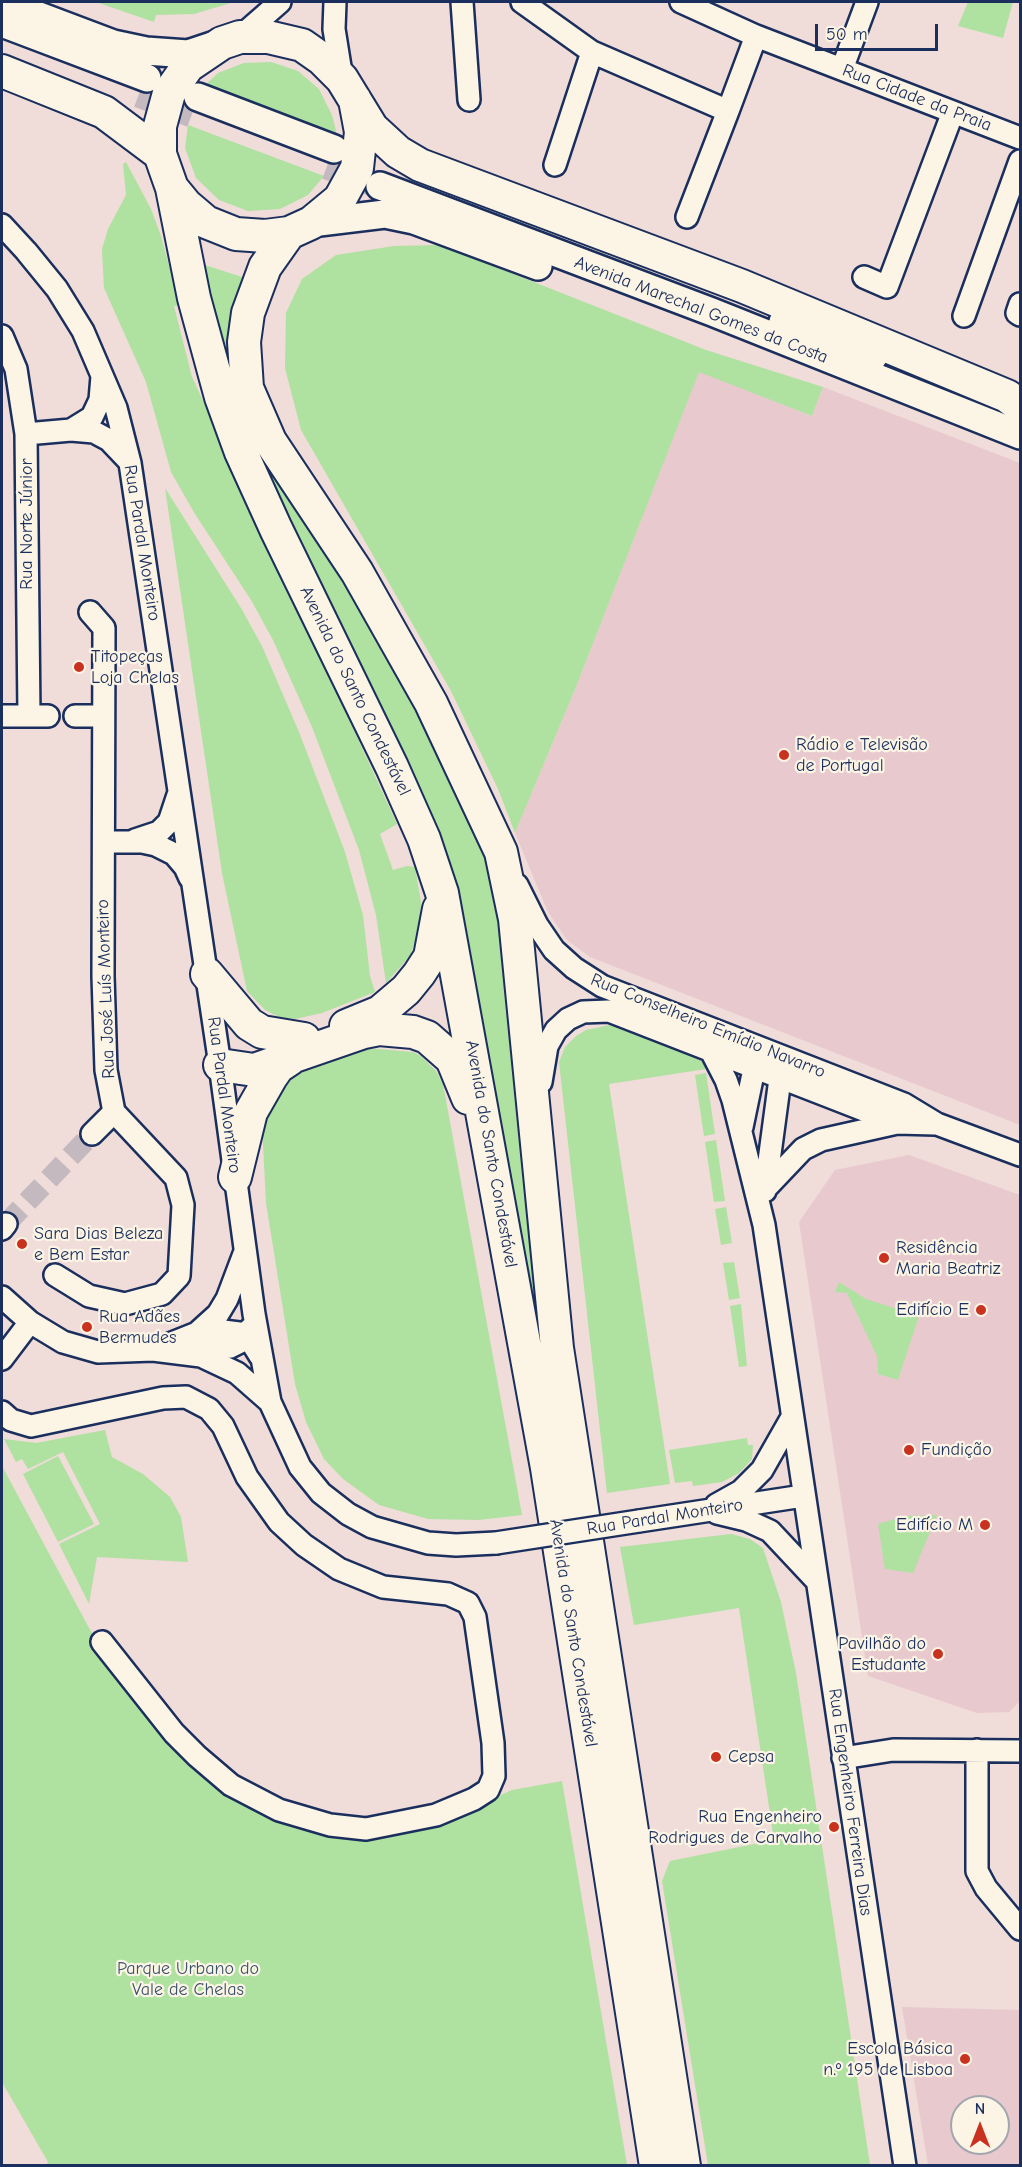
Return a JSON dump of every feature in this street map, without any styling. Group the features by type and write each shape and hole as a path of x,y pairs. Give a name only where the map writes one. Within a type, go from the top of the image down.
{"highway":[{"path":"349,90 361,132 357,168 340,199 300,228 265,236 236,234 206,222 186,205 172,188 160,154 160,126 169,93 188,66 231,40 268,37 302,45 322,59 349,90 372,128 389,145 420,165 700,269 1007,396 1020,406"},
{"path":"2,72 104,112 160,154"},
{"name":"Avenida do Santo Condestável","path":"172,188 194,298 221,397 241,452 392,767 424,838 442,893 547,1468 656,2166"},
{"name":"Avenida do Santo Condestável","path":"300,228 266,267 248,313 244,342 247,388 270,441 357,572 431,704 501,852 519,950 527,1058 538,1139 556,1348 684,2166"},
{"path":"700,269 773,318"},
{"path":"220,1065 254,1070 380,1012 406,990 430,957 442,893"},
{"path":"207,974 249,1024 262,1032 301,1047"},
{"path":"235,1178 251,1112 261,1091 278,1067 301,1047 379,1029 413,1032 427,1037 452,1059 494,1169"}],"main road":[{"path":"2,2 113,44 146,51 188,54 231,40"},
{"path":"2,23 143,86 2,43"},
{"path":"195,106 331,157"},
{"name":"Avenida Marechal Gomes da Costa","path":"1020,411 773,318 383,177 1020,435"},
{"path":"300,228 385,214 414,220 710,330 840,364"}],"street":[{"path":"231,40 280,2"},
{"path":"335,2 334,29 349,90"},
{"path":"462,2 470,100"},
{"path":"522,2 592,52 728,111"},
{"name":"Rua Cidade da Praia","path":"681,2 756,36 1020,138"},
{"path":"842,69 867,2"},
{"path":"687,217 756,36"},
{"path":"555,165 592,52"},
{"path":"864,277 887,287 953,112"},
{"path":"964,316 1020,161"},
{"name":"Rua Pardal Monteiro","path":"2,225 26,250 57,289 83,331 102,370 116,408 130,463 207,974 260,1357 270,1402 300,1467 321,1492 348,1514 372,1527 428,1543 456,1545 496,1543 803,1496"},
{"path":"1020,304 1017,313 1020,315"},
{"name":"Rua Norte Júnior","path":"2,336 16,369 26,434 38,716 2,717"},
{"path":"71,430 92,417 100,400 102,370"},
{"path":"26,434 71,430 94,432 109,440 130,463"},
{"name":"Rua José Luís Monteiro","path":"90,612 104,628 106,1070 114,1112"},
{"path":"75,716 103,716"},
{"path":"126,842 141,840 159,832 169,822 176,808 179,791"},
{"path":"104,842 156,845 174,854 185,867 194,887"},
{"name":"Rua Conselheiro Emídio Navarro","path":"501,852 537,925 554,950 592,980 904,1104 937,1124 1020,1155"},
{"name":"Rua Conselheiro Emídio Navarro","path":"538,1139 542,1065 547,1046 568,1018 583,1012 609,1011 897,1123 937,1124"},
{"path":"711,1052 726,1080 741,1129"},
{"name":"Rua Engenheiro Ferreira Dias","path":"754,1069 741,1129 764,1225 791,1419 904,2166"},
{"name":"Rua Engenheiro Ferreira Dias","path":"764,1225 765,1189 780,1078"},
{"path":"55,1275 89,1296 125,1304 162,1294 179,1276 183,1205 176,1178 114,1112 92,1134"},
{"path":"765,1189 803,1149 821,1140 897,1123"},
{"path":"186,1345 221,1310 245,1250"},
{"path":"2,1297 30,1322 63,1342 81,1348 117,1353 186,1345 230,1347 246,1336 254,1314"},
{"path":"2,1359 30,1322"},
{"path":"246,1336 256,1347 260,1357"},
{"path":"186,1345 244,1378 270,1402"},
{"path":"2,1412 11,1420 30,1426 163,1398 186,1397 209,1409 223,1426 247,1477 279,1522 304,1545 339,1569 382,1587 448,1594 468,1603 475,1617 493,1743 494,1776 488,1790 445,1811 366,1829 330,1825 279,1810 231,1785 197,1756 174,1732 102,1642"},
{"path":"708,1510 741,1491 762,1470 791,1419"},
{"path":"708,1510 746,1520 770,1531 816,1579"},
{"path":"843,1758 893,1750 1020,1751"},
{"path":"977,1750 977,1871 986,1888 1020,1929"}],"shaded area":[{"name":"Rádio e Televisão de Portugal","path":"699,371 812,416 823,387 1020,463 1020,1125 590,957 567,940 548,912 515,833 576,687"},
{"path":"909,1155 1020,1195 1020,1701 1009,1712 977,1713 868,1676 799,1222 835,1170"},
{"name":"Escola Básica n.º 195 de Lisboa","path":"902,2007 1020,2010 1020,2165 928,2165"}],"green space":[{"path":"96,2 234,2 194,14 156,15 154,22"},
{"path":"968,2 1013,2 1003,38 958,26"},
{"path":"271,62 298,71 319,89 332,115 338,139 202,88 218,73 244,63"},
{"path":"188,125 324,176 308,195 280,209 248,211 219,200 196,178 185,148"},
{"path":"126,162 151,209 161,236 179,305 174,306 192,377 397,824 380,834 393,870 407,866 415,867 421,902 419,931 410,956 386,983 376,915 359,850 312,727 273,640 251,600 195,514 171,472 146,382 104,288 102,249 108,229 126,195 123,164"},
{"path":"440,245 706,350 823,387 812,416 699,372 576,687 515,833 498,789 451,691 301,430 285,368 286,313 302,279 336,255 394,246"},
{"path":"202,264 245,278 232,313 230,349 398,669 476,833 493,878 505,921 534,1262 537,1347 467,975 228,396"},
{"path":"165,488 241,608 262,646 299,732 345,852 363,915 370,976 375,992 322,1013 295,1019 279,1017 265,1010 247,991 222,873"},
{"path":"609,1025 623,1026 693,1056 704,1063 706,1069 609,1084 670,1484 607,1493 559,1062 565,1047 576,1036 586,1030"},
{"path":"368,1048 413,1052 421,1056 436,1071 443,1084 522,1515 479,1520 428,1519 379,1505 343,1479 324,1459 306,1422 295,1384 266,1203 262,1125 266,1109 289,1078 310,1066"},
{"path":"706,1073 715,1134 704,1136 695,1075"},
{"path":"716,1140 725,1201 714,1202 705,1142"},
{"path":"726,1207 732,1243 721,1245 715,1209"},
{"path":"734,1262 740,1298 729,1300 723,1263"},
{"path":"839,1282 866,1299 919,1316 898,1380 878,1374 877,1356 847,1293 835,1292"},
{"path":"741,1304 747,1366 739,1367 730,1306"},
{"path":"105,1430 112,1457 143,1474 170,1497 181,1517 188,1562 97,1557 89,1604 59,1544 100,1524 63,1452 28,1469 22,1459 16,1462 4,1439 36,1443"},
{"path":"747,1438 748,1445 753,1445 752,1459 739,1473 722,1482 693,1486 692,1481 675,1483 669,1450"},
{"path":"58,1456 94,1524 58,1542 23,1474"},
{"name":"Parque Urbano do Vale de Chelas","path":"2,1466 110,1667 206,1773 353,1836 411,1832 436,1824 512,1790 562,1781 627,2165 46,2165 48,2162 2,2082"},
{"path":"937,1515 913,1573 885,1569 878,1524 906,1516"},
{"path":"731,1534 750,1539 763,1548 781,1602 796,1673 870,2165 708,2165 662,1881 670,1861 774,1840 739,1608 634,1625 620,1547"}],"tunnel":[{"path":"139,94 192,114"},
{"path":"327,166 371,182"},
{"path":"6,1224 92,1134"}],"place":[{"name":"Titopeças Loja Chelas","path":"79,667"},
{"name":"Rádio e Televisão de Portugal","path":"784,755"},
{"name":"Sara Dias Beleza e Bem Estar","path":"22,1244"},
{"name":"Residência Maria Beatriz","path":"884,1258"},
{"name":"Edifício E","path":"981,1310"},
{"name":"Rua Adães Bermudes","path":"87,1327"},
{"name":"Fundição","path":"909,1450"},
{"name":"Edifício M","path":"985,1525"},
{"name":"Pavilhão do Estudante","path":"938,1654"},
{"name":"Cepsa","path":"716,1757"},
{"name":"Rua Engenheiro Rodrigues de Carvalho","path":"834,1827"},
{"name":"Escola Básica n.º 195 de Lisboa","path":"965,2059"}]}
